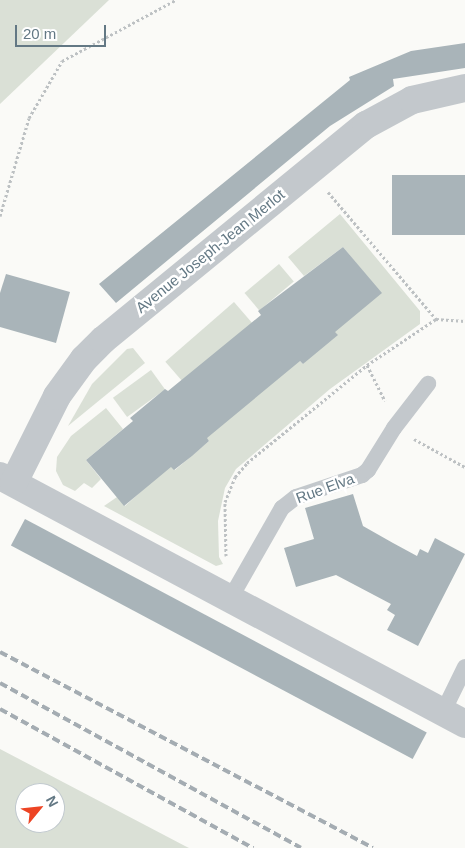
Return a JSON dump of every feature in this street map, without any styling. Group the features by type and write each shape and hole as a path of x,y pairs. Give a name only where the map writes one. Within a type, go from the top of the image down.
{"street":[{"name":"Avenue Joseph-Jean Merlot","path":"7,479 57,396 84,359 124,322 366,125 390,111 437,93 465,88"},
{"path":"7,479 454,718"}],"lane":[{"name":"Rue Elva","path":"230,599 282,508 296,497 362,475 368,470 394,428 428,384"},
{"path":"454,718 465,667"}],"path":[{"path":"0,216 29,118 62,61 176,0"},
{"path":"310,170 436,319"},
{"path":"226,556 223,510 235,477 261,451 367,366 436,319 465,321"},
{"path":"367,366 382,395"}],"shaded area":[{"path":"0,0 109,0 0,104"},
{"path":"340,214 420,311 420,324 330,389 236,469 225,488 218,521 219,557 223,564 216,566 104,506 117,497 125,506 170,465 175,470 209,441 205,436 298,359 303,364 333,330 381,293 343,247 304,276 288,257"},
{"path":"279,264 294,282 259,311 245,293"},
{"path":"234,302 252,323 184,383 165,362"},
{"path":"133,348 145,363 68,426 92,384 127,349"},
{"path":"151,370 165,389 127,417 113,398"},
{"path":"106,408 123,429 86,460 101,479 92,488 84,483 75,491 63,485 56,471 57,457 71,436"},
{"path":"0,749 65,783 15,783 15,833 65,833 65,783 189,848 0,848"}],"building":[{"path":"465,43 465,68 393,79 394,86 330,126 116,303 99,284 350,80 349,77 411,51"},
{"path":"392,175 465,175 465,235 392,235"},
{"path":"343,247 382,293 335,332 338,335 303,364 300,361 207,438 209,441 192,456 174,470 171,467 124,506 86,460 133,421 130,418 165,389 168,391 261,315 258,311"},
{"path":"6,274 70,292 56,343 0,327 0,293"},
{"path":"353,494 363,526 417,556 420,549 428,553 435,538 465,554 418,646 387,630 395,615 387,610 391,604 336,575 296,587 284,548 314,539 305,508"},
{"path":"25,519 427,733 413,759 11,545"}],"railway":[{"path":"0,652 373,848"},
{"path":"0,683 301,848"},
{"path":"0,709 253,848"}]}
